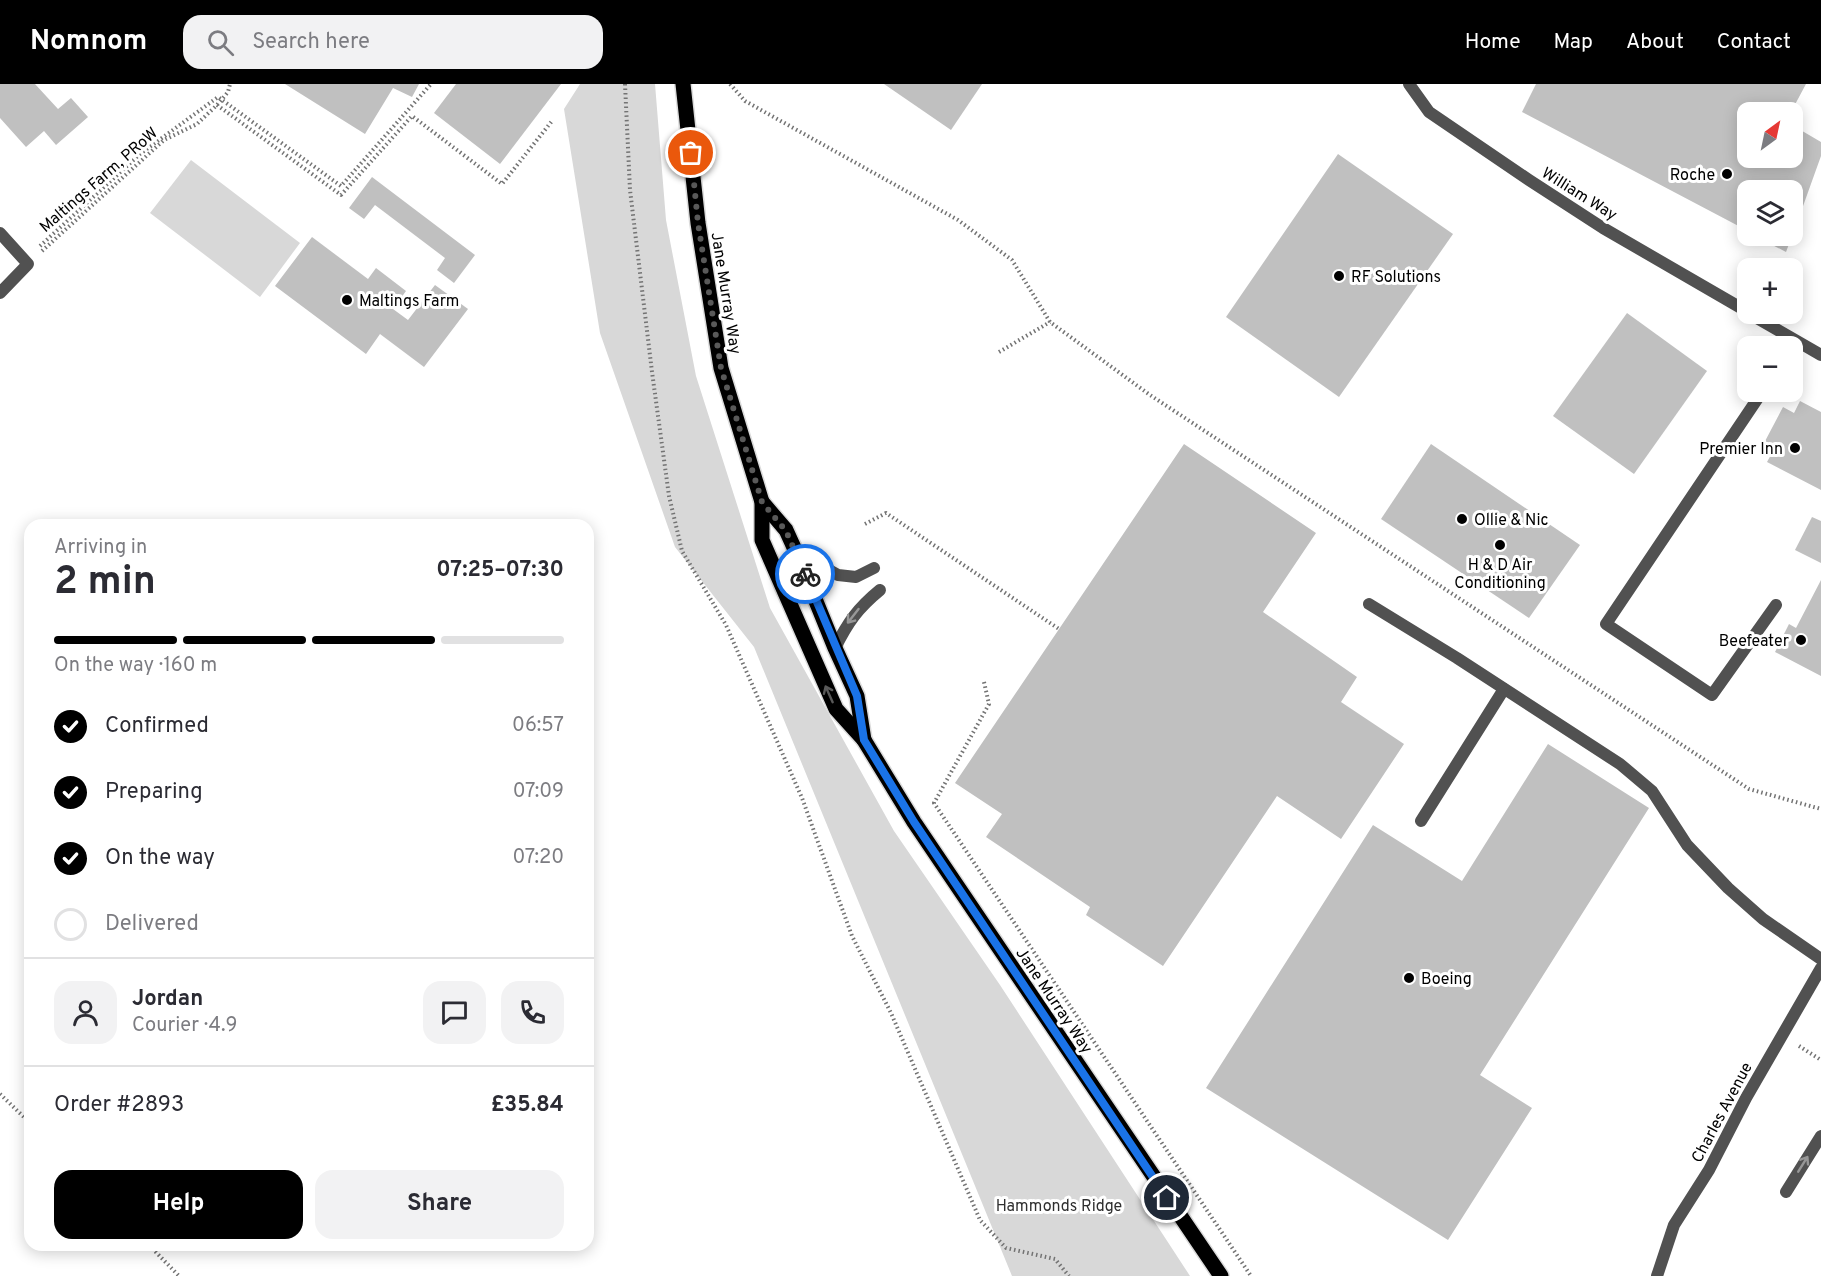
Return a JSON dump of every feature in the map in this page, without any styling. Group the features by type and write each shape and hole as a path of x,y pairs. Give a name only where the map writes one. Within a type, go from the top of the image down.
{"main road":[{"name":"Jane Murray Way","path":"683,84 698,223 721,368 762,502 762,540 836,709 864,740 914,822 1221,1276"},
{"name":"Jane Murray Way","path":"762,502 786,531 796,552 857,696 864,740"}],"street":[{"name":"William Way","path":"1409,84 1429,112 1520,174 1603,228 1737,306"},
{"path":"0,233 26,262 0,293"},
{"name":"William Way","path":"1765,324 1782,336"},
{"name":"William Way","path":"1803,348 1821,355"},
{"path":"1755,402 1606,624 1712,694 1776,605"},
{"path":"796,552 838,575 856,578 874,568"},
{"path":"835,648 849,621 862,604 880,590"},
{"path":"1369,604 1620,764 1652,791 1687,845 1728,888 1821,968"},
{"path":"1421,821 1504,689"},
{"name":"Charles Avenue","path":"1657,1276 1674,1226 1709,1170 1746,1098 1821,968"},
{"path":"1786,1192 1821,1136"}],"path":[{"path":"26,262 164,140 197,124 218,105 228,92 230,84"},
{"path":"222,100 341,186 431,84"},
{"path":"624,84 630,190 649,350 669,496 682,551 726,625 802,798 852,936 891,1013 980,1220 1006,1248 1054,1259 1069,1276"},
{"path":"730,84 745,101 958,220 1012,260 1050,322 1150,395 1749,789 1821,809"},
{"name":"Maltings Farm, PRoW","path":"26,262 140,154 218,97 222,100"},
{"path":"218,105 341,195 412,116 502,184 552,121"},
{"path":"999,352 1050,322"},
{"path":"865,524 886,513 1059,629"},
{"path":"984,682 989,705 934,803 1251,1276"},
{"path":"0,1094 24,1118"},
{"path":"155,1251 179,1276"}],"green space":[{"name":"Hammonds Ridge","path":"580,84 655,84 666,220 696,376 770,608 894,831 1000,985 1190,1276 1012,1276 754,647 675,547 600,333 564,109"},
{"path":"191,160 300,243 260,297 150,213"}],"building":[{"path":"0,84 35,84 58,109 71,98 88,117 56,145 44,131 26,147 0,118"},
{"path":"285,84 419,84 412,97 393,88 365,134"},
{"path":"456,84 561,84 500,164 434,113"},
{"path":"884,84 982,84 951,130"},
{"name":"Roche","path":"1536,84 1806,84 1796,102 1737,102 1737,168 1803,168 1803,131 1821,142 1821,156 1803,206 1803,180 1737,180 1737,225 1522,112"},
{"name":"RF Solutions","path":"1338,154 1453,234 1339,397 1226,317"},
{"path":"372,177 475,255 454,283 437,270 445,258 375,205 364,219 349,208"},
{"name":"Maltings Farm","path":"312,237 368,279 376,268 406,291 393,309 408,320 435,285 468,309 424,367 380,334 366,354 275,286"},
{"path":"1774,246 1788,246 1786,252"},
{"path":"1627,313 1707,371 1634,474 1553,416"},
{"name":"Premier Inn","path":"1800,402 1821,412 1821,490 1767,462 1773,451 1763,445 1783,407 1794,413"},
{"path":"1184,444 1316,533 1263,612 1357,677 1341,702 1404,744 1341,839 1277,796 1163,966 1086,915 1090,907 986,837 1002,814 955,783"},
{"path":"1431,444 1580,545 1529,618 1381,519"},
{"path":"1812,517 1821,521 1821,563 1795,550"},
{"name":"Beefeater","path":"1821,580 1821,676 1775,652 1789,624 1796,628"},
{"name":"Boeing","path":"1548,744 1649,808 1480,1075 1532,1108 1448,1240 1206,1088 1373,825 1462,881"}],"way so far":[{"path":"691,153 698,223 721,368 762,502 786,531 805,574"}],"place":[{"name":"Roche","path":"1727,174"},
{"name":"RF Solutions","path":"1339,276"},
{"name":"Maltings Farm","path":"347,300"},
{"name":"Premier Inn","path":"1795,448"},
{"name":"Ollie & Nic","path":"1462,519"},
{"name":"H & D Air Conditioning","path":"1500,545"},
{"name":"Beefeater","path":"1801,640"},
{"name":"Boeing","path":"1409,978"}],"route":[{"path":"805,574 857,696 864,740 914,822 1167,1198"}]}
